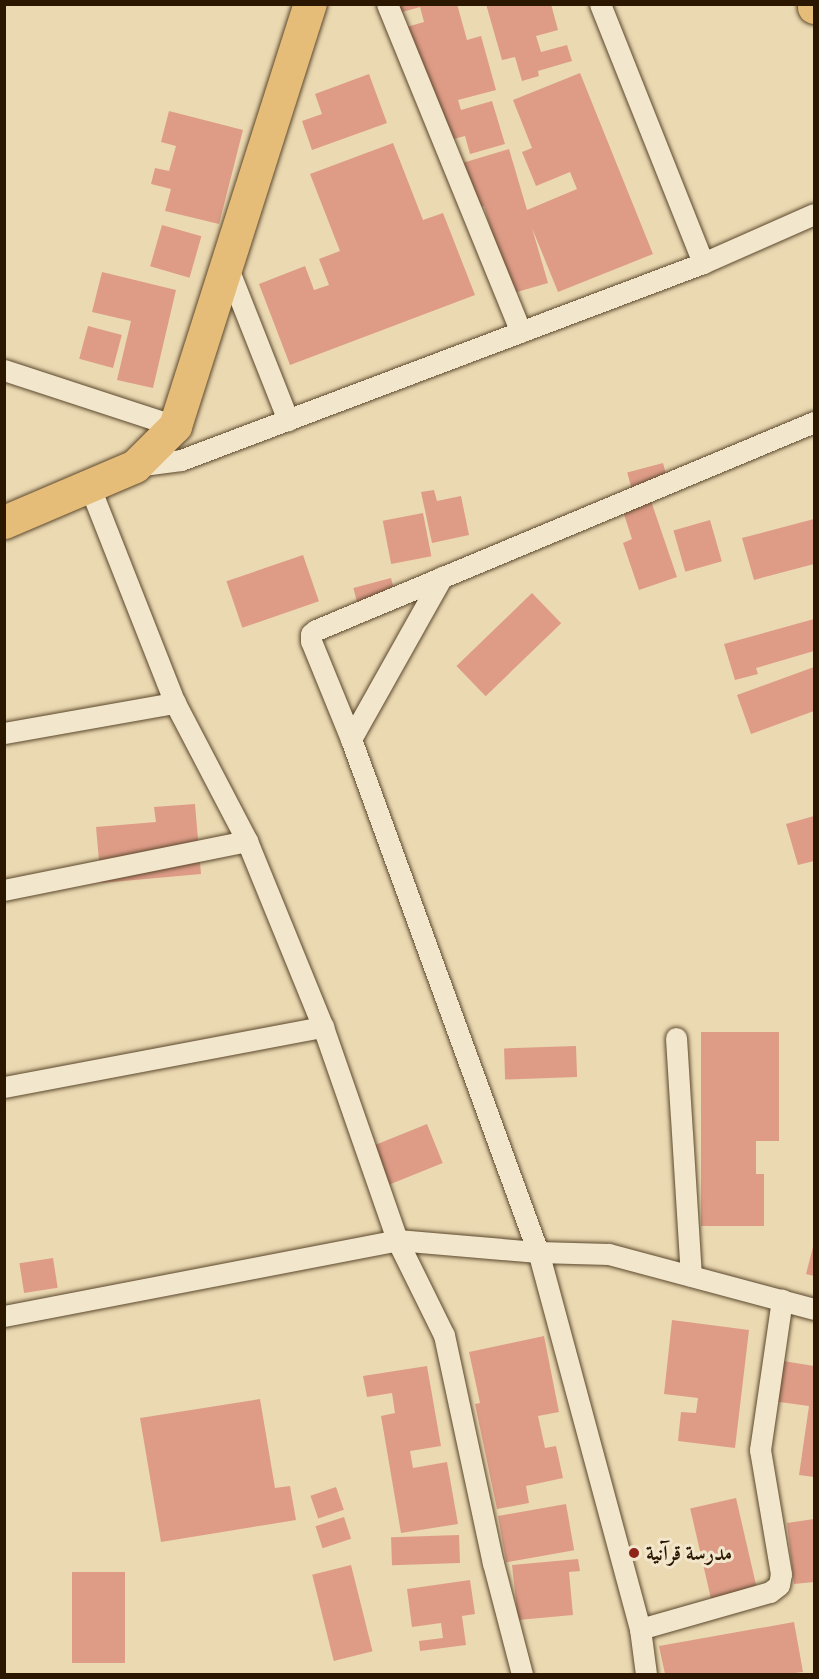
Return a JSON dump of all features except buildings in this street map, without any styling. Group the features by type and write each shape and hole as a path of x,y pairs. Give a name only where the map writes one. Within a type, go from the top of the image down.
{"main road":[{"path":"4,522 135,466 175,426 310,4"}],"street":[{"path":"387,4 521,332"},
{"path":"600,4 703,263"},
{"path":"135,466 181,460 703,263 814,214"},
{"path":"227,266 288,420"},
{"path":"4,370 175,426"},
{"path":"646,1674 640,1629 538,1252 351,739 311,641 311,634 814,422"},
{"path":"89,485 175,703 247,841 323,1027 397,1240 444,1335 493,1563 522,1674"},
{"path":"351,739 442,578"},
{"path":"4,733 175,703"},
{"path":"4,890 247,841"},
{"path":"4,1087 323,1027"},
{"path":"676,1038 691,1276"},
{"path":"4,1316 397,1240 538,1252 609,1254 814,1309"},
{"path":"640,1629 770,1592 779,1585 781,1574 760,1450 782,1300"}],"place":[{"name":"مدرسة قرآنية","path":"634,1553"}]}
